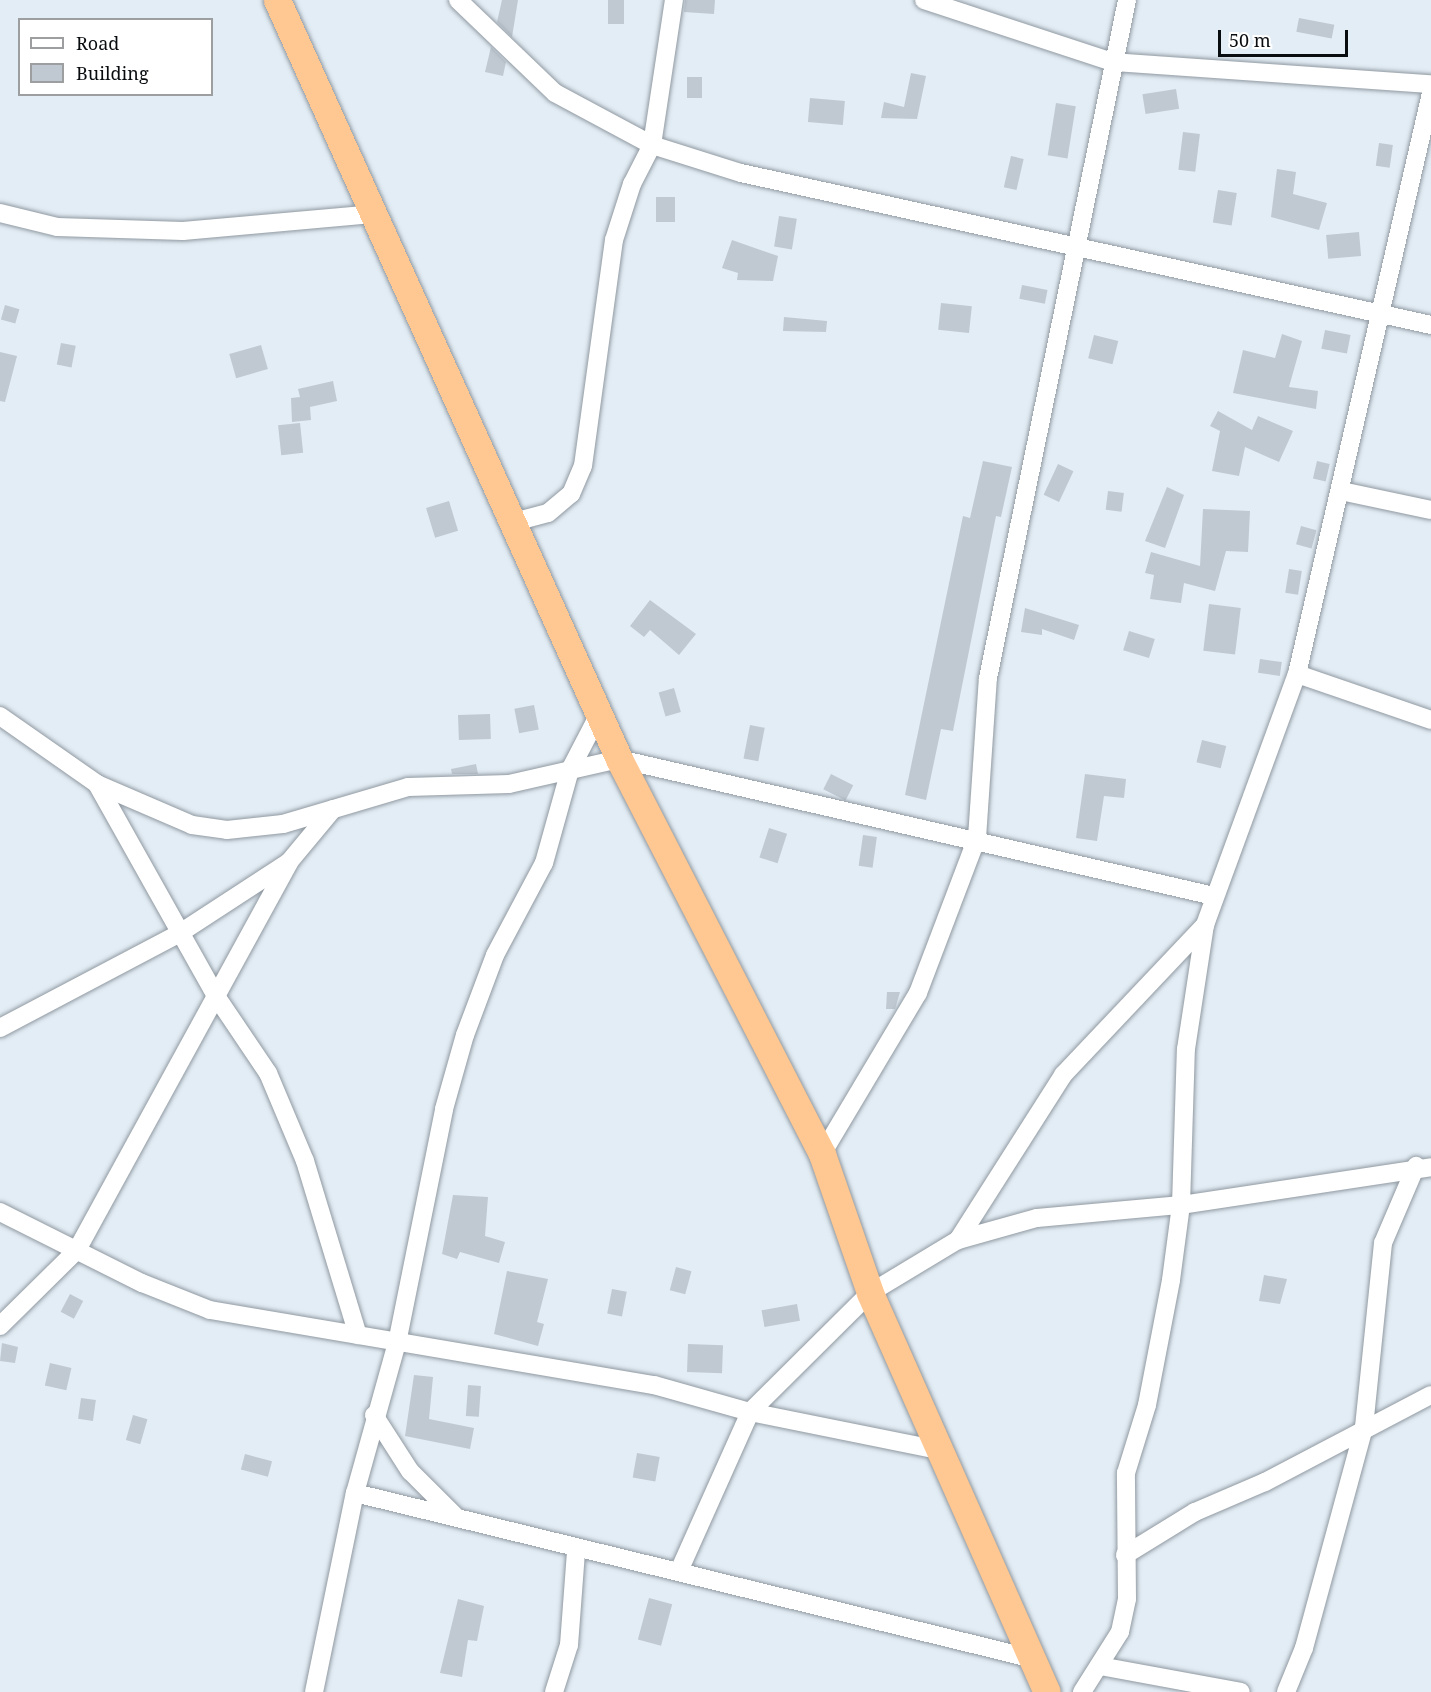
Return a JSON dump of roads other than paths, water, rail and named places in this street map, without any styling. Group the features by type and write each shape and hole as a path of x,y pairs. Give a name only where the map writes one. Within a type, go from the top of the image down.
{"highway":[{"path":"277,0 619,759 822,1154 870,1293 1047,1692"}],"street":[{"path":"458,0 555,93 652,145 741,173 1077,249 1431,325"},
{"path":"514,522 548,513 571,494 583,466 614,240 632,184 652,145 674,0"},
{"path":"924,0 1113,62 1431,84"},
{"path":"822,1154 918,993 977,838 988,678 1127,0"},
{"path":"1082,1692 1120,1632 1127,1599 1126,1473 1147,1405 1181,1204 1186,1049 1205,925 1297,674 1431,93"},
{"path":"0,213 57,227 183,231 375,214"},
{"path":"1341,491 1431,510"},
{"path":"1297,674 1431,720"},
{"path":"314,1692 356,1492 375,1415 397,1343 444,1109 465,1035 495,955 544,863 570,770 599,714"},
{"path":"0,716 97,784 192,825 227,830 283,824 408,788 509,784 619,759 977,838 1214,896"},
{"path":"97,784 216,996 268,1073 305,1161 358,1335"},
{"path":"0,1326 77,1250 289,862 333,808"},
{"path":"0,1028 180,933 289,862"},
{"path":"958,1240 1063,1075 1205,925"},
{"path":"679,1570 750,1412 870,1293 958,1240 1037,1218 1181,1204 1423,1167"},
{"path":"1286,1692 1304,1648 1364,1427 1383,1243 1423,1167"},
{"path":"0,1212 77,1250 210,1310 397,1343 654,1384 750,1412 939,1450"},
{"path":"1125,1555 1195,1512 1265,1482 1364,1427 1431,1395"},
{"path":"375,1415 410,1471 457,1518"},
{"path":"356,1492 576,1551 679,1570 1030,1658"},
{"path":"554,1692 569,1645 576,1551"},
{"path":"1100,1666 1241,1692"}]}
